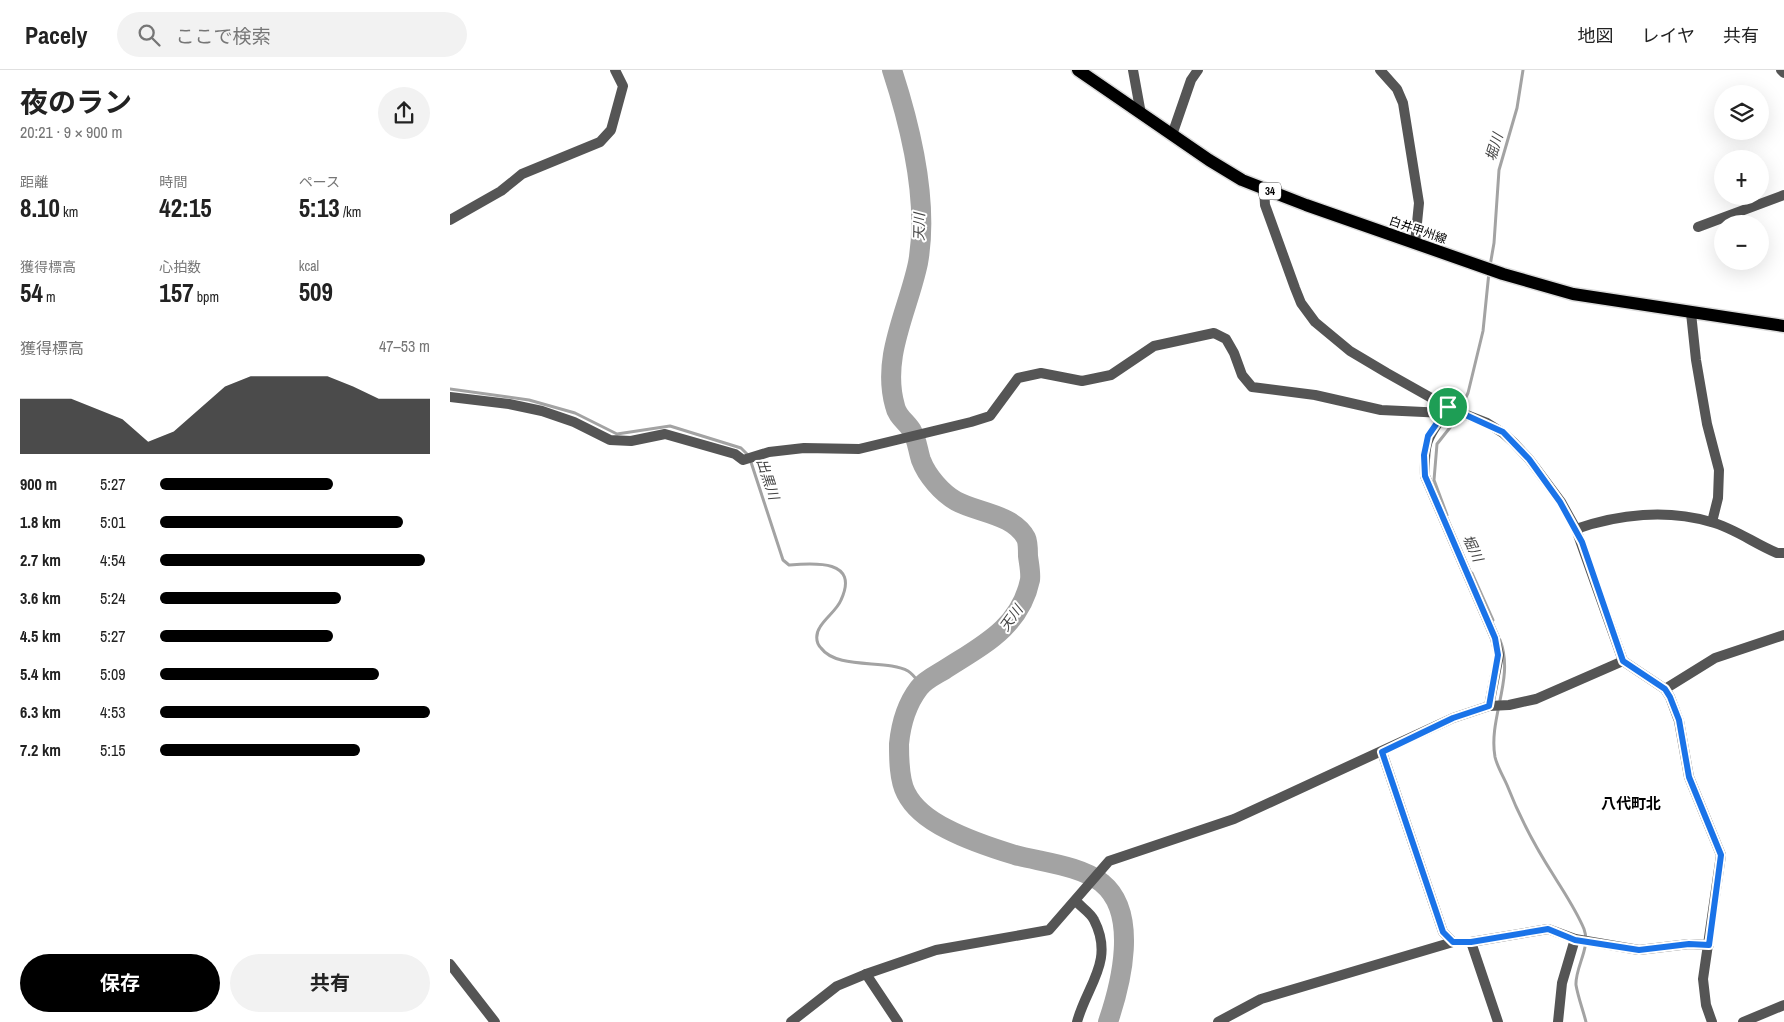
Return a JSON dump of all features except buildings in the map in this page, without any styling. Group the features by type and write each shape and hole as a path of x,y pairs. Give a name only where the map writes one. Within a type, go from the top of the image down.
{"main road":[{"name":"白井甲州線","path":"1078,70 1217,165 1264,189 1497,272 1573,294 1784,326"}],"street":[{"path":"450,220 501,191 522,174 600,142 611,130 623,86 615,70"},
{"path":"1133,70 1141,114"},
{"path":"1172,135 1191,80 1198,70"},
{"path":"1380,70 1397,89 1403,103 1419,203 1415,243"},
{"path":"1781,70 1784,73"},
{"path":"1264,189 1265,205 1295,288 1301,303 1314,322 1350,351 1448,410"},
{"path":"1698,227 1784,194"},
{"path":"1692,313 1696,360 1705,415 1719,470 1718,498 1712,522"},
{"path":"450,397 509,404 542,411 574,422 610,440 631,441 665,434 735,454 744,460 769,452 804,448 859,449 971,422 990,416 1018,378 1041,373 1082,381 1111,374 1154,346 1214,333 1226,339 1234,353 1242,375 1252,387 1314,395 1381,410 1448,410 1468,415 1503,432 1529,459 1560,502 1576,529 1623,661 1665,689 1679,720 1689,777 1721,855 1703,979 1706,1005 1712,1022"},
{"path":"1448,410 1428,436 1424,455 1425,476 1495,638 1498,655 1492,706"},
{"path":"1576,529 1606,519 1670,514 1712,522 1777,553 1784,553"},
{"path":"1665,689 1715,658 1784,636"},
{"path":"791,1022 837,986 866,974 936,950 1049,930 1076,901 1084,887 1109,861 1234,819 1453,718 1492,706 1509,705 1536,699 1623,661"},
{"path":"1382,752 1443,932 1453,942"},
{"path":"1076,901 1094,919 1103,946 1100,968 1077,1022"},
{"path":"1218,1022 1261,999 1453,942 1471,942 1548,929 1576,940 1639,950 1689,944 1709,945"},
{"path":"1558,1022 1562,983 1576,940"},
{"path":"1471,942 1498,1022"},
{"path":"450,964 495,1022"},
{"path":"866,974 898,1022"},
{"path":"1743,1022 1784,1005"}],"waterway":[{"name":"天川","path":"892,70 911,140 920,190 921,215 921,240 918,263 893,352 891,370 895,406 914,434 921,460 940,489 956,501 1004,519 1020,530 1027,542 1030,574 1025,597 1018,611 1008,623 985,644 927,680 914,694 905,714 900,736 899,762 902,782 909,799 924,814 941,826 963,837 998,850 1084,872 1102,883 1113,896 1120,912 1124,930 1122,969 1108,1022"},
{"name":"堀川","path":"1490,266 1494,243 1499,170 1517,108 1523,70"},
{"name":"堀川","path":"1447,515 1434,480 1437,444 1452,425 1468,393 1483,331 1489,272"},
{"name":"出黒川","path":"450,389 529,400 575,413 617,434 670,426 741,448 749,456 783,560 789,565 821,564 832,566 839,570 844,577 845,587 841,600 819,629 817,638 819,646 828,655 838,659 899,667 910,672 921,685"},
{"name":"堀川","path":"1472,573 1493,620"},
{"name":"堀川","path":"1500,640 1504,654 1505,669 1495,728 1495,757 1528,832 1584,929 1586,943 1576,978 1576,985 1586,1022"}],"district":[{"name":"八代町北","path":"1631,803"}],"route":[{"path":"1448,407 1487,423 1503,432 1529,459 1560,502 1576,529 1623,661 1665,689 1670,697 1679,720 1689,777 1705,820 1721,855 1709,945 1689,944 1639,950 1575,940 1548,929 1471,942 1453,942 1443,932 1382,752 1453,718 1489,706 1498,655 1495,638 1425,476 1424,455 1428,436 1448,407"}]}
